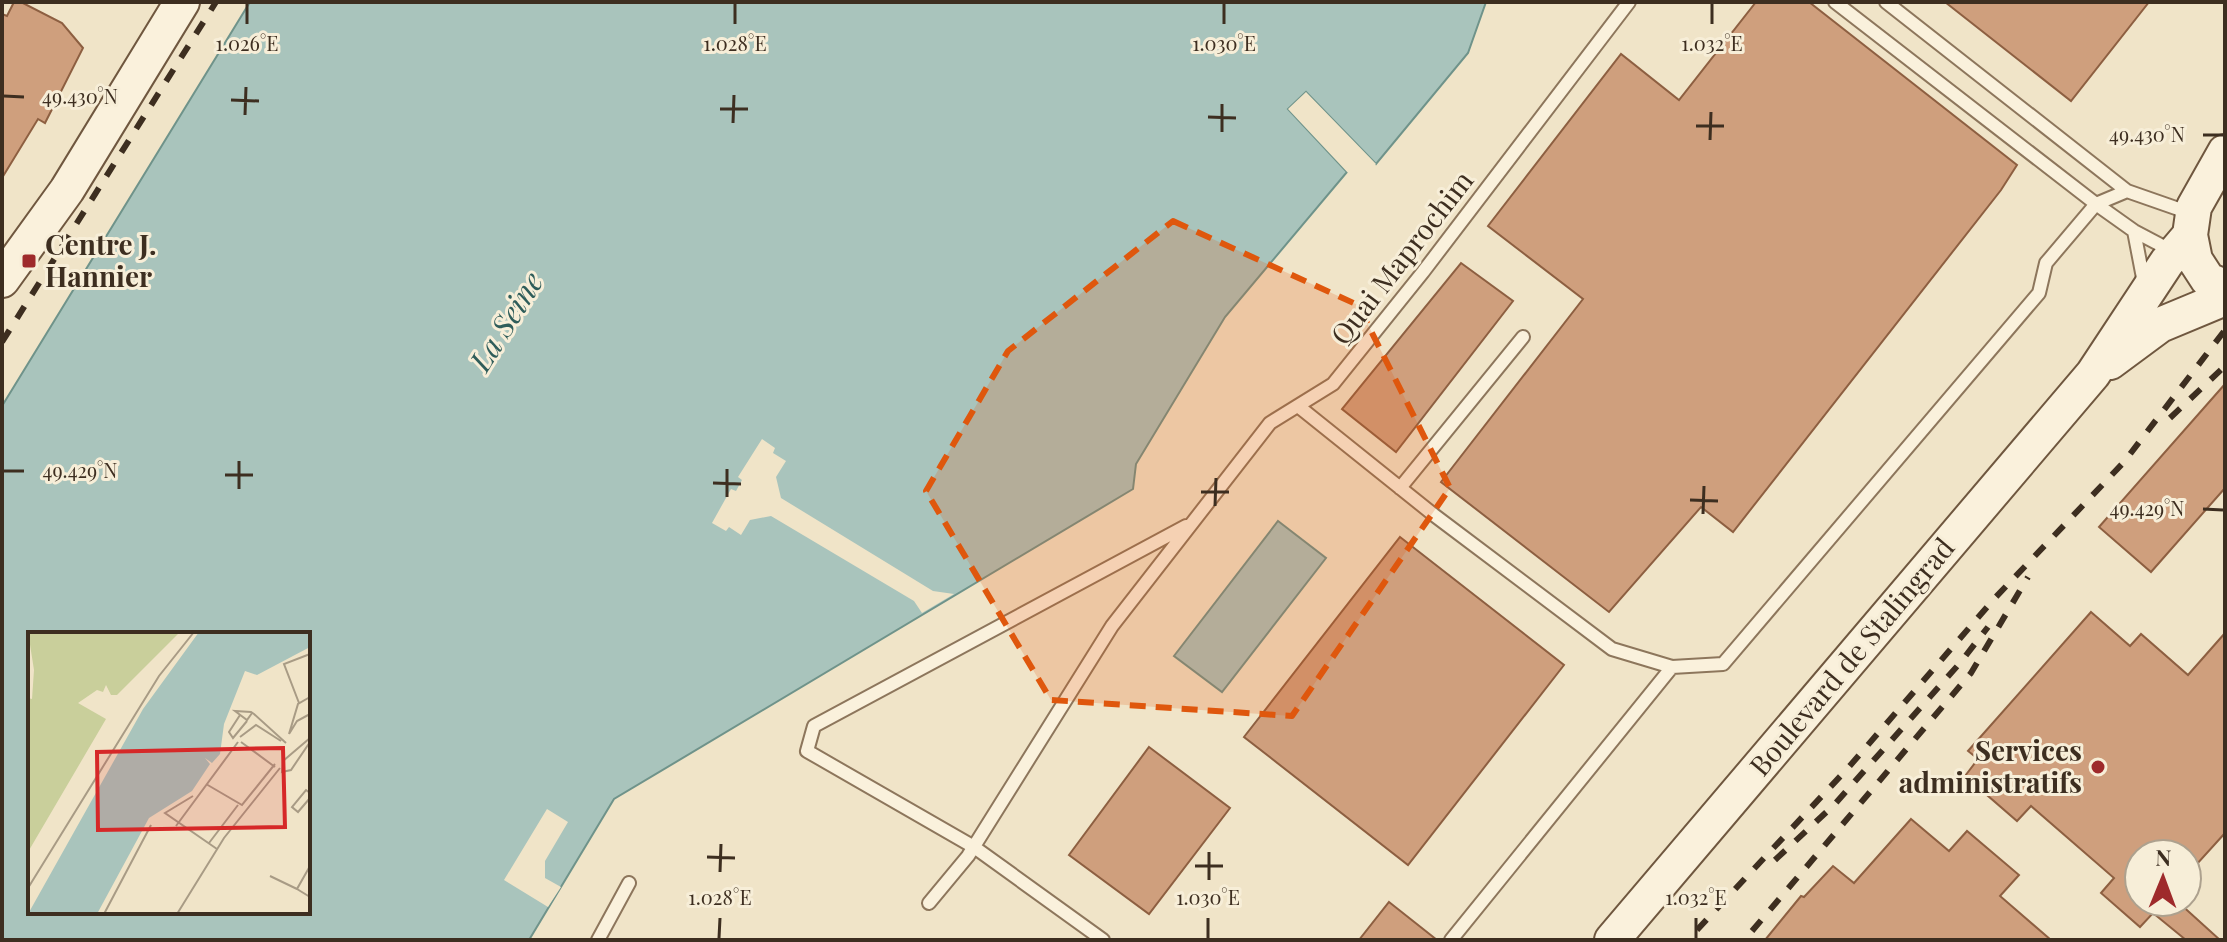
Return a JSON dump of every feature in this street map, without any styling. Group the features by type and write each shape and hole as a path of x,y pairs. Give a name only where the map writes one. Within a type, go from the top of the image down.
{"main road":[{"path":"2,280 67,190 182,2"},
{"name":"Boulevard de Stalingrad","path":"1612,940 2093,374 2186,234 2194,207 2225,152"},
{"path":"2186,234 2195,260 2208,280 2225,287"},
{"name":"Boulevard de Stalingrad","path":"2093,374 2160,325 2225,298"}],"lane":[{"name":"Quai Maprochim","path":"929,903 974,847 1112,626 1270,423 1333,384 1423,272 1629,2"},
{"path":"1835,2 2134,231 2186,234"},
{"path":"1886,2 2186,234"},
{"path":"1298,406 1400,488 1612,649 1672,667 1723,664 2039,293 2046,263 2096,204 2127,191"},
{"path":"2134,231 2146,293"},
{"path":"1400,488 1523,337"},
{"name":"Quai Maprochim","path":"1103,940 974,847 807,751 814,726 1193,523"},
{"path":"1451,940 1672,667"},
{"path":"598,940 629,883"}],"highlighted area":[{"path":"1173,221 1358,305 1450,488 1292,716 1051,700 926,491 1008,351"}],"water":[{"name":"La Seine","path":"250,2 1486,2 1468,53 1376,164 1306,92 1288,109 1347,172 1225,317 1136,464 1133,489 614,799 529,940 2,940 2,406"},
{"path":"1278,521 1326,558 1222,692 1174,656"}],"pier":[{"path":"1306,92 1376,164 1373,167 1306,97 1294,109 1350,169 1350,175 1288,109"},
{"path":"762,439 775,448 773,453 786,461 776,477 781,498 933,591 954,594 922,613 914,601 771,516 750,520 741,535 729,527 726,531 712,523 731,489 736,491 742,480 738,477"},
{"path":"547,809 568,822 545,861 545,878 561,887 548,907 504,880"}],"building":[{"path":"14,2 21,2 62,23 83,48 45,123 38,119 2,178 2,14 7,16"},
{"path":"1756,2 1809,2 2017,165 2001,190 1733,532 1701,507 1609,612 1441,482 1583,299 1488,226 1621,54 1679,100"},
{"path":"1945,2 2149,2 2071,101"},
{"path":"1461,263 1513,301 1396,452 1342,409"},
{"path":"2225,384 2225,488 2151,572 2099,527"},
{"path":"1400,537 1564,665 1408,865 1244,737"},
{"name":"Services administratifs","path":"2091,612 2130,646 2141,634 2188,675 2225,633 2225,833 2203,857 2203,838 2123,838 2123,912 2101,893 2114,878 2031,806 2017,821 1965,776 1978,759 1968,751"},
{"path":"1149,747 1230,808 1149,914 1069,855"},
{"path":"1911,819 1949,851 1967,831 2019,875 2000,896 2051,940 1765,940 1801,896 1804,897 1833,866 1854,883"},
{"path":"1389,902 1437,940 1359,940"},
{"name":"Services administratifs","path":"2130,918 2148,918 2140,927"},
{"name":"Services administratifs","path":"2159,918 2196,918 2220,940 2186,940"}],"railway":[{"path":"2,342 216,2"},
{"path":"1697,930 1848,768 1994,599 2124,462 2225,330"},
{"path":"2170,418 2225,366"},
{"path":"1752,931 1971,673 2028,577"},
{"path":"1775,860 1834,805 1988,627"}],"place":[{"name":"Centre J. Hannier","path":"29,261"},
{"name":"Services administratifs","path":"2098,767"}]}
